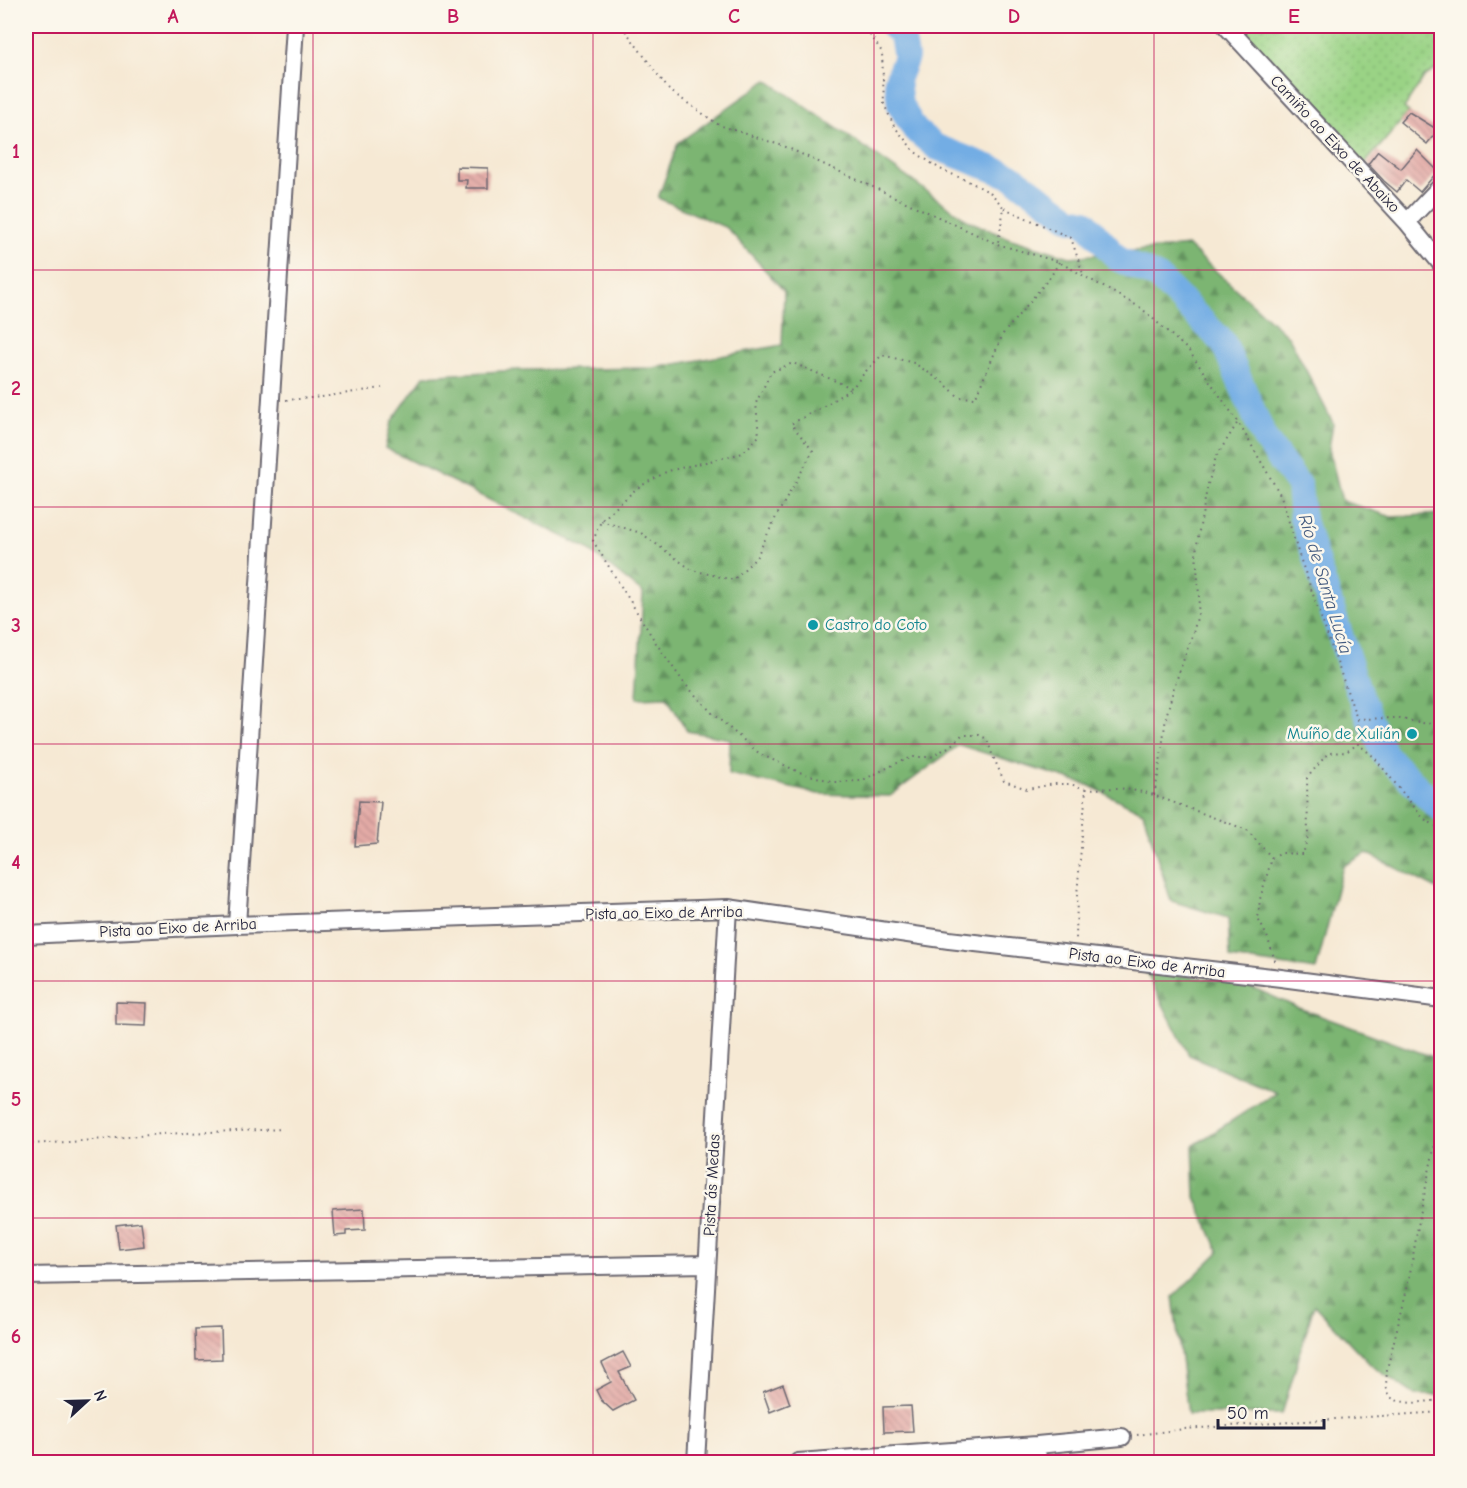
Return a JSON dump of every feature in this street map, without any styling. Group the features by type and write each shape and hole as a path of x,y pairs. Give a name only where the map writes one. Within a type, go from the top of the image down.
{"street":[{"path":"237,925 295,26"},
{"name":"Camiño ao Eixo de Abaixo","path":"1226,26 1407,222 1442,265"},
{"path":"1407,222 1442,185"},
{"name":"Pista ao Eixo de Arriba","path":"26,934 728,908 949,940 1442,999"},
{"name":"Pista ás Medas","path":"696,1462 728,908"},
{"path":"26,1276 707,1264"},
{"path":"798,1462 1122,1437"},
{"path":"1037,1445 1038,1462"}],"path":[{"path":"622,26 669,90 719,125 786,147 998,244 1059,262 1141,308 1189,351 1238,422 1281,496 1299,555 1357,719 1358,744 1374,757 1424,818 1442,830"},
{"path":"854,26 871,36 882,52 884,104 894,126 915,152 939,169 991,194 1004,208 1071,238 1083,276"},
{"path":"998,244 1004,208"},
{"path":"601,520 641,533 692,570 733,580 756,558 813,451 791,424 852,388 882,355 914,363 944,383 959,397 975,398 1004,334 1051,276 1059,262"},
{"path":"852,388 793,363 771,372 756,403 759,436 744,453 668,471 637,488 601,520 593,541 656,643 684,683 714,715 760,754 799,772 834,782 861,781 913,757 931,757 950,746 962,735 979,735 987,739 1004,781 1027,789 1070,784 1086,789 1119,788 1154,795 1247,830 1272,858"},
{"path":"271,401 322,397 382,388"},
{"path":"1154,795 1168,707 1198,614 1196,552 1208,484 1216,457 1238,422"},
{"path":"1357,719 1395,718 1428,724 1442,719"},
{"path":"1281,978 1267,936 1258,919 1260,899 1272,858 1282,853 1303,854 1308,836 1307,778 1328,753 1346,752 1358,744"},
{"path":"1076,955 1077,895 1086,789"},
{"path":"1442,1111 1430,1163 1408,1285 1387,1369 1386,1386 1390,1397 1398,1401 1412,1403 1442,1401"},
{"path":"26,1144 161,1134 283,1129"},
{"path":"1122,1437 1184,1429 1442,1412"}],"green space":[{"path":"1235,26 1441,26 1441,62 1438,68 1424,77 1404,108 1409,112 1362,167"},
{"path":"767,80 969,221 1008,238 1070,257 1188,246 1289,337 1333,423 1329,449 1342,501 1392,517 1441,514 1441,891 1367,853 1343,866 1316,970 1230,958 1228,918 1171,901 1143,812 1088,785 959,745 890,796 818,794 729,774 730,739 687,731 667,697 637,698 643,593 586,548 385,448 391,422 424,376 518,370 654,368 782,345 784,291 727,228 658,198 678,143"},
{"path":"1145,970 1247,985 1296,1007 1441,1060 1441,1395 1415,1395 1371,1365 1314,1305 1282,1414 1188,1414 1173,1297 1219,1252 1195,1197 1193,1146 1276,1092 1189,1055"}],"building":[{"path":"1409,112 1438,130 1427,144 1400,122"},
{"path":"1417,150 1438,171 1420,192 1406,180 1397,192 1368,164 1378,151 1401,169"},
{"path":"457,167 488,168 488,188 466,188 467,180 457,180"},
{"path":"359,801 381,802 377,844 355,846"},
{"path":"116,1002 147,1003 146,1026 116,1025"},
{"path":"364,1209 365,1230 346,1231 346,1235 335,1236 333,1211"},
{"path":"141,1222 144,1246 119,1249 116,1225"},
{"path":"221,1328 222,1359 196,1360 195,1329"},
{"path":"623,1352 631,1367 619,1372 634,1400 613,1411 601,1400 596,1390 611,1382 602,1363"},
{"path":"783,1384 790,1404 770,1412 763,1392"},
{"path":"911,1406 913,1431 884,1432 883,1407"}],"waterway":[{"name":"Río de Santa Lucía","path":"892,26 902,35 906,57 897,80 900,105 915,130 936,147 1011,176 1071,219 1085,222 1118,259 1159,278 1223,342 1265,439 1299,486 1302,517 1359,693 1384,754 1438,807 1442,805"}],"place":[{"name":"Castro do Coto","path":"813,625"},
{"name":"Muíño de Xulián","path":"1412,734"}]}
